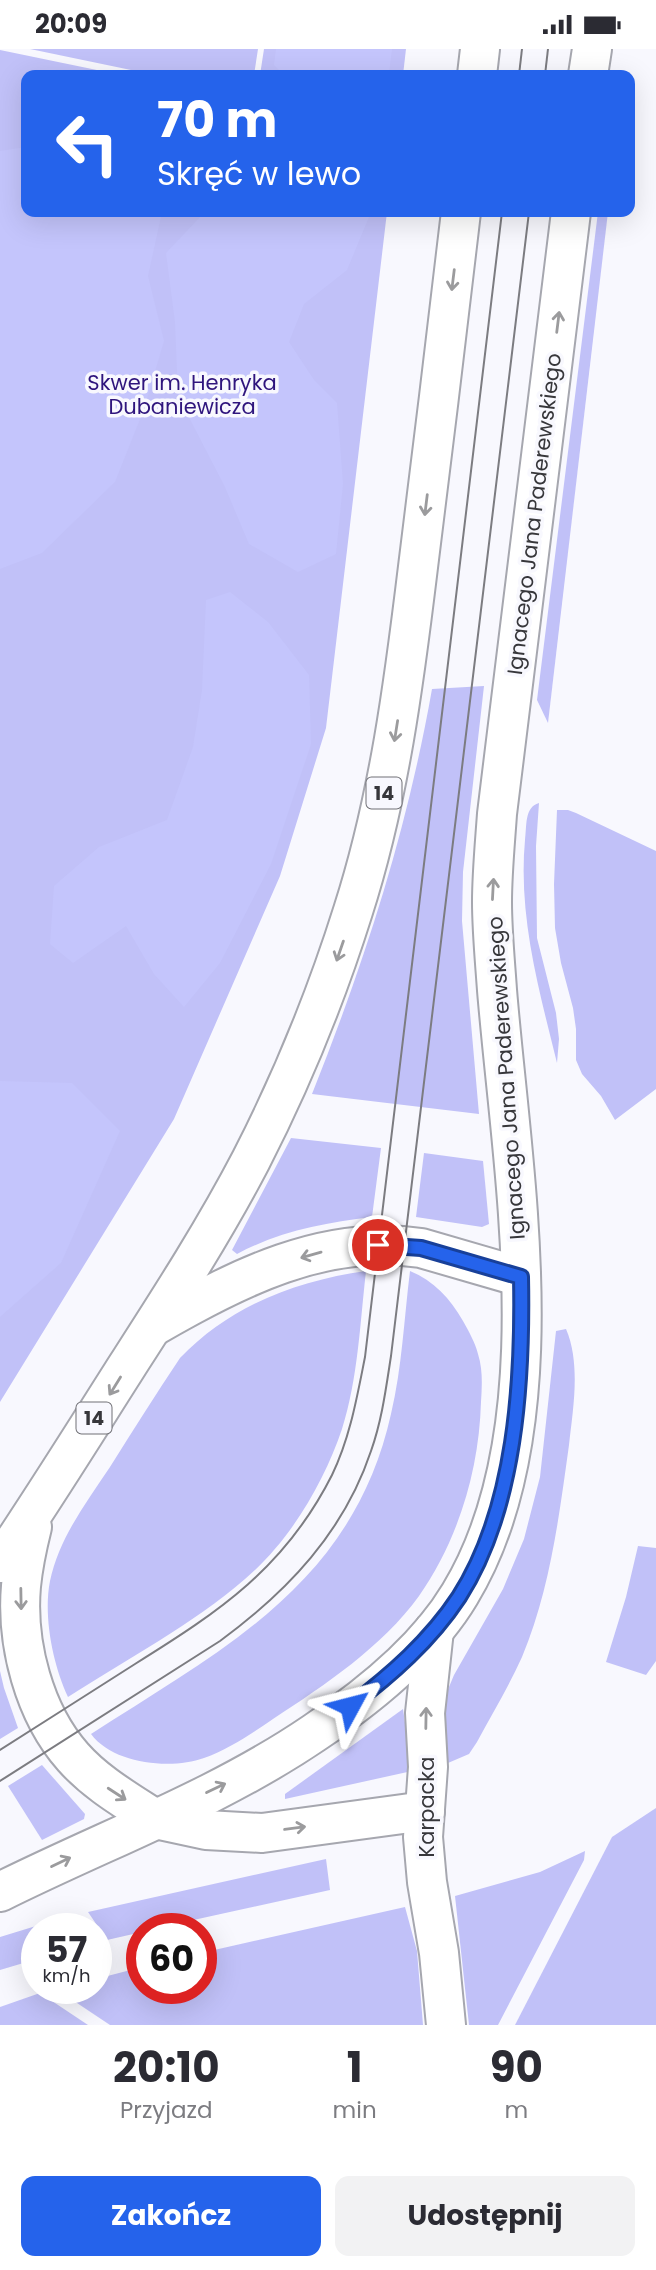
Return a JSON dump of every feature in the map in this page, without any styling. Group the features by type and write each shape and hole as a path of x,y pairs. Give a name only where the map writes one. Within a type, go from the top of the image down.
{"main road":[{"path":"478,70 480,49"},
{"path":"589,70 592,49"},
{"name":"14","path":"0,1563 37,1509 207,1238 269,1125 316,1017 358,895 382,805 403,691 460,217"},
{"name":"Ignacego Jana Paderewskiego","path":"0,1892 155,1819 236,1778 313,1734 406,1661 434,1630 459,1597 478,1561 492,1523 507,1471 522,1331 521,1277 492,901 497,814 570,217"},
{"path":"151,1328 250,1275 321,1252 357,1246 421,1248 521,1277"},
{"path":"37,1509 24,1558 20,1588 21,1618 30,1677 48,1719 73,1757 110,1789 155,1819 206,1830 262,1833 425,1811"},
{"name":"Karpacka","path":"434,1630 425,1713 428,1767 423,1837 446,2025"}],"green space":[{"path":"30,49 258,49 255,70 131,70"},
{"path":"264,49 406,49 404,70 261,70"},
{"path":"276,49 392,49 389,70 279,70 274,65"},
{"name":"Skwer im. Henryka Dubaniewicza","path":"0,50 97,70 21,70 21,217 386,217 326,728 280,876 174,1119 0,1402"},
{"path":"21,148 21,217 161,217 148,276 164,341 144,409 115,482 42,553 0,569 0,151"},
{"path":"200,217 369,217 347,270 304,304 289,342 314,380 337,403 343,484 336,554 298,572 249,544 225,487 178,396 175,322 166,253"},
{"path":"597,217 607,217 548,723 537,700"},
{"path":"230,592 268,622 309,675 311,744 271,864 220,963 184,1007 154,974 126,926 73,963 50,944 54,886 99,847 167,820 193,747 202,690 206,600"},
{"path":"484,686 463,872 462,921 479,1114 312,1094 350,995 382,895 410,793 432,689"},
{"path":"539,803 536,846 537,938 556,1013 559,1039 557,1063 532,953 525,897 527,818 534,805"},
{"path":"557,810 576,813 656,851 656,1089 615,1120 601,1096 582,1074 576,1060 573,1008 555,928"},
{"path":"0,1081 72,1083 120,1131 61,1263 0,1317"},
{"path":"291,1138 381,1148 372,1217 303,1229 269,1239 237,1254 232,1250"},
{"path":"424,1153 483,1161 489,1224 482,1227 416,1217"},
{"path":"366,1271 355,1371 342,1429 315,1490 290,1530 261,1564 225,1596 181,1627 68,1697 54,1655 49,1625 48,1595 54,1565 74,1521 180,1358 220,1324 265,1299 314,1281"},
{"path":"410,1271 434,1285 453,1305 474,1341 481,1372 479,1428 471,1479 455,1528 433,1574 404,1615 352,1664 313,1693 231,1746 204,1758 176,1764 143,1762 113,1752 91,1734 189,1672 277,1605 314,1567 347,1524 373,1473 391,1414"},
{"path":"566,1329 575,1372 574,1402 557,1526 540,1606 522,1657 477,1742 469,1754 448,1763 444,1699 454,1675 503,1589 524,1539 540,1477 556,1331"},
{"path":"638,1546 656,1548 656,1661 646,1675 606,1662"},
{"path":"0,1671 18,1728 0,1739"},
{"path":"403,1709 412,1771 285,1799 285,1794"},
{"path":"42,1765 85,1814 84,1819 42,1840 8,1786"},
{"path":"656,1808 656,2025 515,2025 612,1837"},
{"path":"585,1851 584,1860 498,2025 469,2025 455,1896 540,1872"},
{"path":"326,1859 330,1890 217,1915 126,1913 126,1936 112,1939 112,1913 88,1912"},
{"path":"405,1907 417,1951 423,2025 110,2025 78,2004 112,2004 112,1975 126,1971 126,2004 217,2004 217,1949"},
{"path":"21,1931 21,1964 0,1970 0,1937"},
{"path":"21,2000 21,2004 56,2004 88,2025 0,2025 0,2007"}],"tram line":[{"path":"520,70 522,49"},
{"path":"546,70 548,49"},
{"path":"0,1750 195,1625 248,1585 271,1562 314,1508 344,1447 365,1357 501,217"},
{"path":"0,1781 220,1641 268,1602 311,1558 329,1534 346,1508 371,1451 381,1416 391,1356 528,217"}],"route":[{"path":"350,1706 406,1661 434,1630 459,1597 478,1561 507,1471 522,1331 521,1277 421,1248 378,1245"}]}
